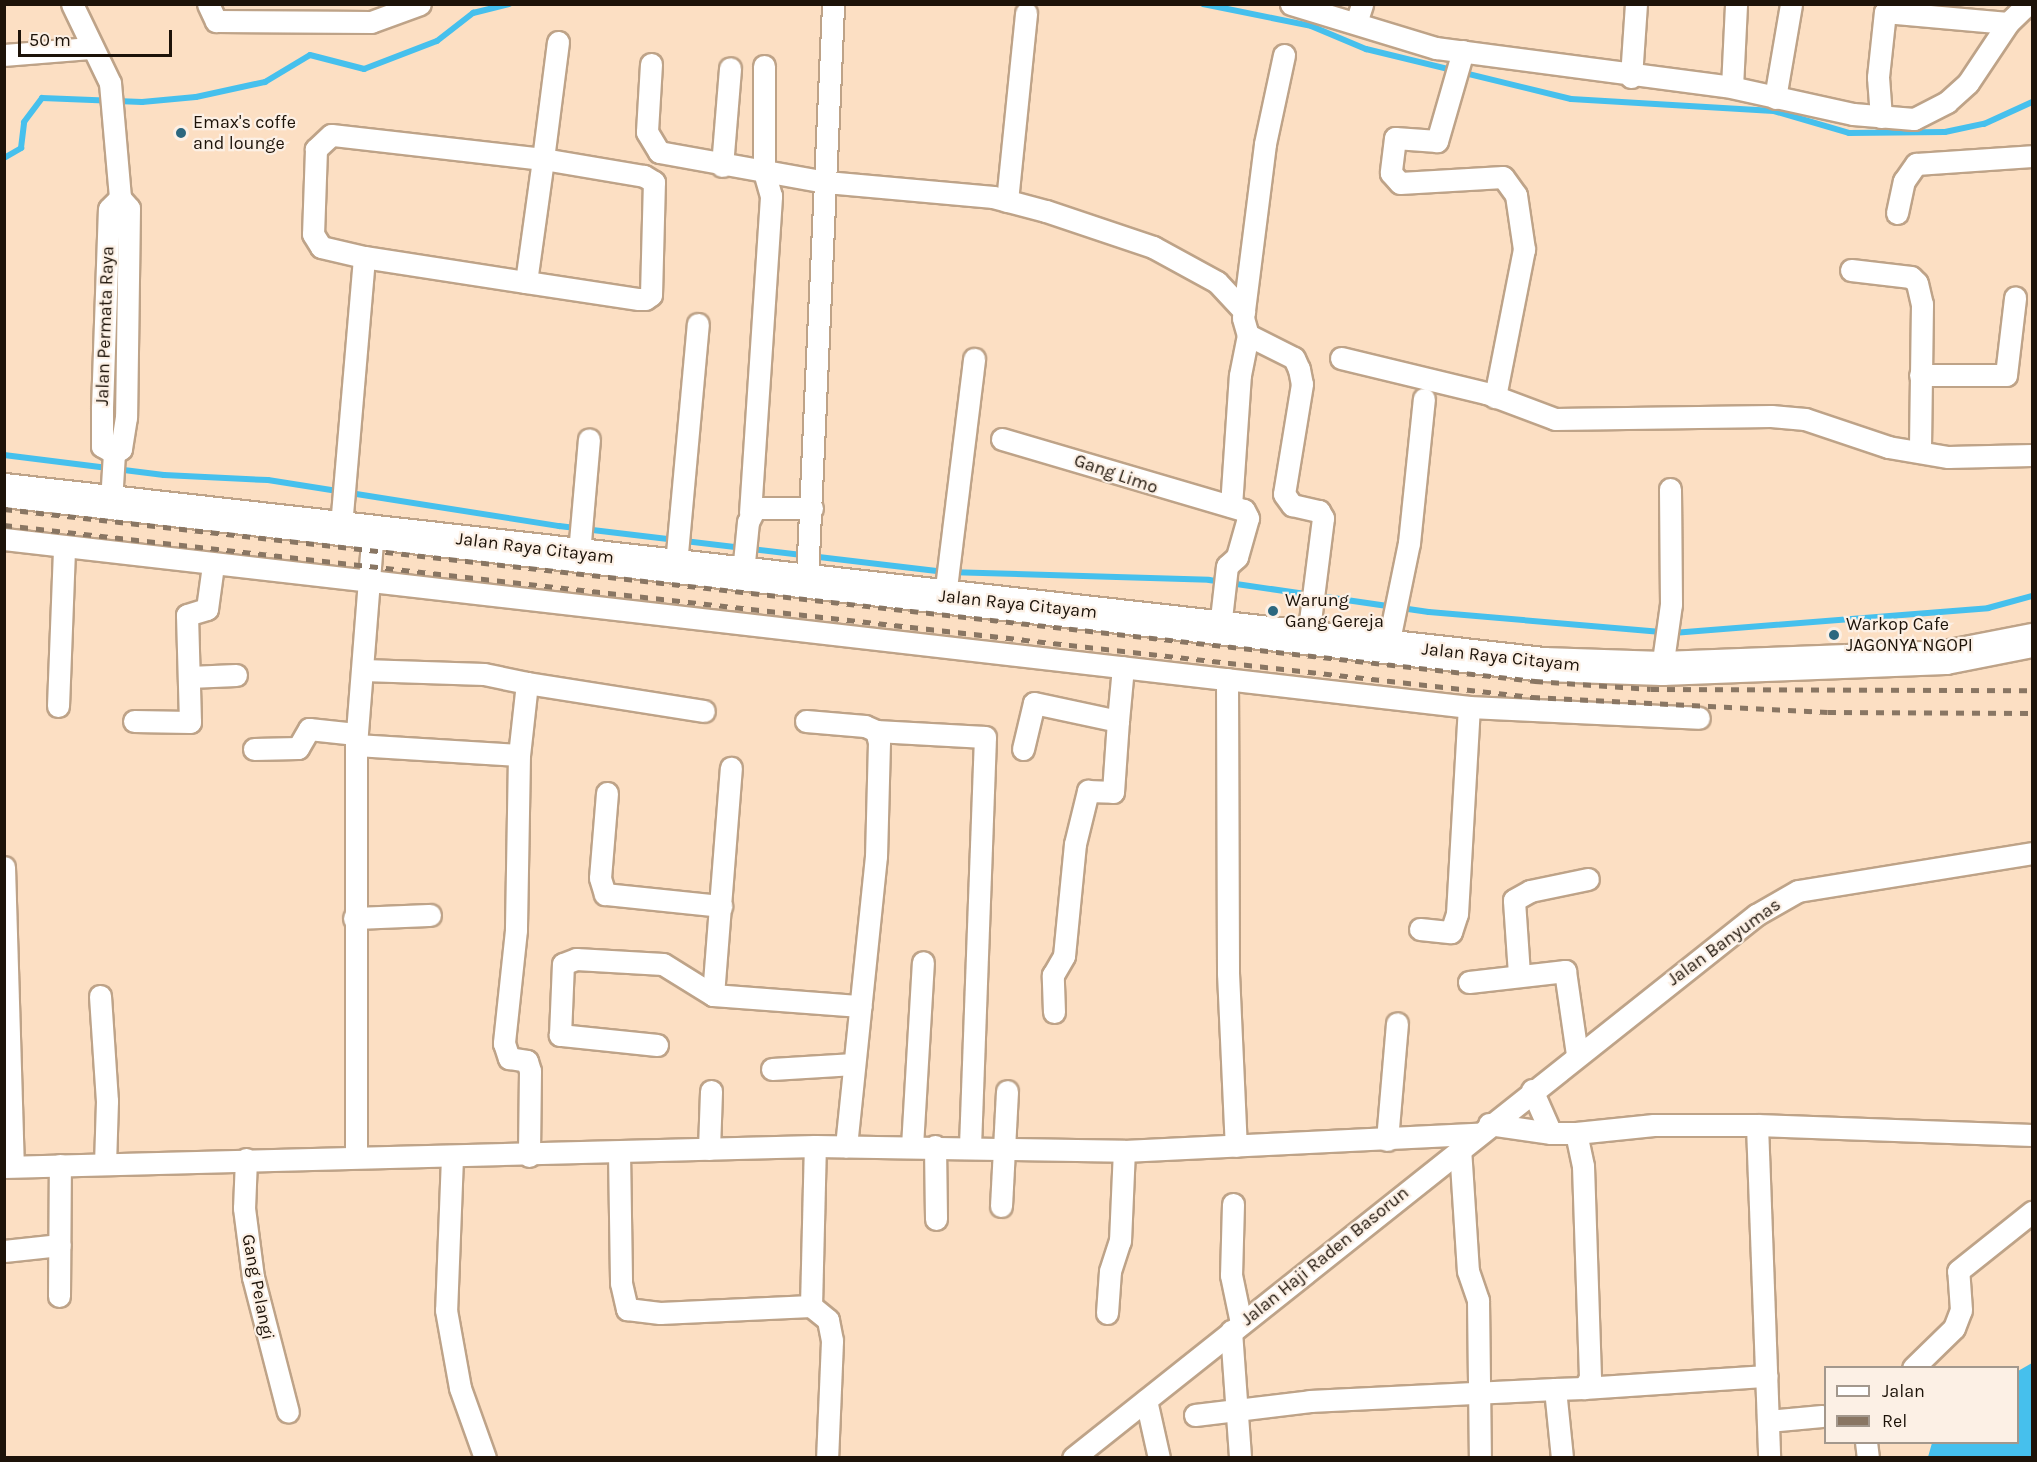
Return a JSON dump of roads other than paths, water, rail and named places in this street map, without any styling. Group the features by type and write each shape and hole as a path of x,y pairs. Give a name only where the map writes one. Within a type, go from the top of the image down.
{"main road":[{"name":"Jalan Raya Citayam","path":"4,490 111,495 342,517 373,529 678,552 744,566 1221,611 1543,664 1663,659 1945,657 2032,640"}],"street":[{"path":"208,4 216,21 371,22 420,4"},
{"path":"1291,4 1359,14 1459,64 1631,76 1732,87 1775,98 1881,117 1914,119 1947,102 1985,61 2008,23 2028,4"},
{"path":"1631,76 1636,4"},
{"path":"1732,87 1736,4"},
{"path":"1775,98 1791,4"},
{"path":"807,571 812,515 833,6"},
{"name":"Jalan Permata Raya","path":"79,9 89,48 110,83 120,198 129,208 126,417 121,449 114,457 111,495"},
{"path":"1007,201 1026,13"},
{"path":"1881,117 1883,13 2008,23"},
{"path":"526,282 558,42"},
{"path":"4,55 89,48"},
{"path":"1221,611 1227,566 1237,557 1248,518 1232,506 1240,375 1248,335 1244,311 1265,144 1284,55"},
{"path":"651,64 646,132 658,152 722,166 826,182 1007,201 1153,247 1217,282 1244,311"},
{"path":"1459,64 1437,141 1395,138 1391,173 1400,183 1503,177 1516,195 1524,249 1495,397"},
{"path":"744,566 771,196 764,171 764,66"},
{"path":"722,166 730,68"},
{"path":"323,136 543,159 644,176 654,182 651,295 639,299 364,256 321,247 313,234 316,149 323,136"},
{"path":"1898,213 1904,181 1916,164 2032,156"},
{"path":"342,517 348,473 364,256"},
{"path":"1851,270 1911,277 1917,283 1920,452"},
{"path":"1920,375 2006,375 2015,298"},
{"path":"678,552 698,324"},
{"path":"1248,335 1294,358 1299,369 1302,384 1284,494 1292,505 1322,514 1310,626"},
{"path":"1341,358 1495,397 1555,419 1805,419 1920,452 1974,458 2032,455"},
{"path":"946,586 974,359"},
{"path":"1389,637 1396,589 1409,543 1424,399"},
{"path":"580,543 589,439"},
{"name":"Gang Limo","path":"1002,439 1232,506"},
{"path":"1663,659 1671,604 1670,489"},
{"path":"748,522 765,504 812,515"},
{"path":"356,1157 354,918 356,739 371,580 373,529"},
{"path":"4,539 213,565 371,580 1469,707 1699,718"},
{"path":"58,706 64,547"},
{"path":"134,721 188,724 187,615 207,609 213,565"},
{"path":"1054,1012 1053,975 1064,956 1075,844 1088,791 1113,792 1123,667"},
{"path":"363,670 484,674 704,711"},
{"path":"189,677 236,675"},
{"path":"1227,679 1228,973 1236,1146"},
{"path":"527,683 519,755 516,930 504,1043 508,1058 526,1060 530,1071 529,1156"},
{"path":"1023,749 1034,703 1118,721"},
{"path":"1420,930 1451,932 1457,914 1469,707"},
{"path":"806,722 876,731 986,737 970,1148"},
{"path":"254,749 295,749 309,729 356,739 519,755"},
{"path":"846,1146 876,856 876,731"},
{"path":"713,995 731,768"},
{"path":"606,793 600,878 605,894 721,906"},
{"name":"Jalan Banyumas","path":"1577,1053 1756,915 1798,891 2032,853"},
{"path":"4,867 9,1166 246,1159 529,1156 815,1146 935,1146 1124,1151 1387,1140 1483,1129 1576,1133 1654,1125 1757,1125 2032,1135"},
{"path":"1519,974 1514,900 1530,891 1588,879"},
{"path":"354,918 430,915"},
{"path":"657,1045 560,1035 563,964 576,959 663,964 713,995 861,1006"},
{"path":"912,1146 923,962"},
{"path":"1469,982 1555,970 1570,977 1577,1053"},
{"path":"100,996 108,1101 105,1164"},
{"path":"1387,1140 1397,1023"},
{"name":"Jalan Haji Raden Basorun","path":"1073,1458 1577,1053"},
{"path":"772,1069 854,1064"},
{"path":"1532,1090 1551,1132"},
{"path":"709,1149 711,1091"},
{"path":"1001,1206 1001,1149 1007,1091"},
{"path":"1757,1125 1769,1458"},
{"path":"1576,1133 1583,1166 1590,1378 1584,1388"},
{"path":"811,1306 815,1146"},
{"path":"935,1146 936,1219"},
{"path":"1460,1149 1468,1271 1478,1300 1480,1458"},
{"path":"1107,1313 1110,1271 1120,1241 1124,1151"},
{"path":"619,1152 621,1282 627,1309 660,1313 811,1306 828,1320 832,1341 827,1458"},
{"path":"452,1157 446,1310 460,1388 485,1458"},
{"name":"Gang Pelangi","path":"246,1159 244,1208 253,1277 288,1412"},
{"path":"59,1296 60,1165"},
{"path":"1233,1204 1231,1275 1236,1327 1240,1458"},
{"path":"1915,1366 1954,1328 1960,1310 1958,1271 2032,1212"},
{"path":"4,1251 60,1245"},
{"path":"1195,1415 1238,1412 1310,1401 1480,1391 1584,1388 1767,1376"},
{"path":"1556,1389 1562,1458"},
{"path":"1146,1400 1159,1458"},
{"path":"1768,1421 1822,1416"}],"water":[{"path":"2032,1363 2032,1457 1928,1457 1932,1444 2019,1444 2019,1370"}],"waterway":[{"path":"4,158 21,148 24,122 42,98 142,102 196,97 265,82 310,55 364,69 437,41 473,13 509,4"},
{"path":"1203,4 1311,26 1366,49 1571,99 1774,111 1849,133 1945,132 1984,124 2032,102"},
{"path":"4,455 164,475 268,480 559,526 947,572 1209,580 1429,612 1673,633 1988,608 2032,596"}],"railway":[{"path":"4,509 1535,681 1651,689 2032,690"},
{"path":"4,525 1532,697 1828,712 2032,713"}],"place":[{"name":"Emax's coffe and lounge","path":"181,133"},
{"name":"Warung Gang Gereja","path":"1273,611"},
{"name":"Warkop Cafe JAGONYA NGOPI","path":"1834,635"}]}
